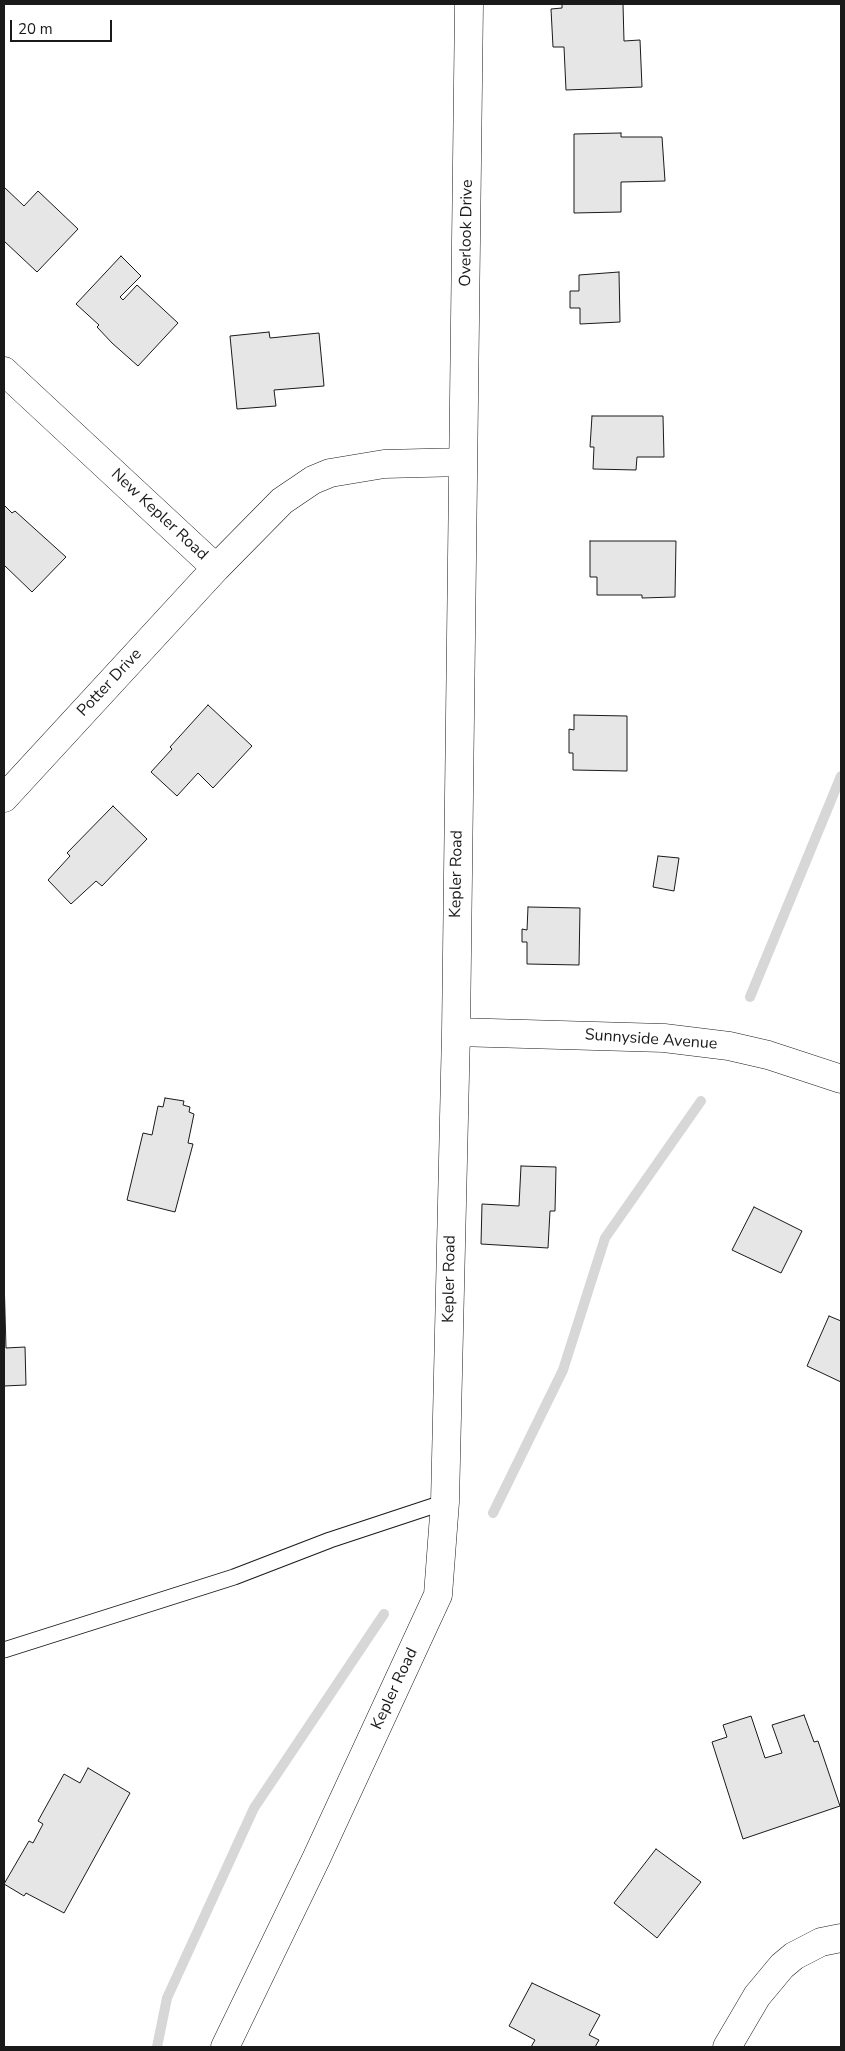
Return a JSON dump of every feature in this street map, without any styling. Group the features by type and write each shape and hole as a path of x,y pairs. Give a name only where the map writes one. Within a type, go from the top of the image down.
{"street":[{"name":"Overlook Drive","path":"463,462 469,4"},
{"name":"New Kepler Road","path":"4,371 216,568 282,501 313,480 330,473 384,464 463,462"},
{"name":"Kepler Road","path":"224,2047 316,1859 438,1595 445,1502 456,1032 463,462"},
{"name":"Potter Drive","path":"4,798 216,568"},
{"name":"Sunnyside Avenue","path":"456,1032 618,1035 673,1039 728,1046 768,1055 841,1079"},
{"path":"727,2047 757,1996 782,1966 794,1956 821,1942 841,1938"}],"lane":[{"path":"4,1650 234,1577 330,1540 445,1502"}],"building":[{"path":"562,4 623,4 624,41 640,40 642,87 566,90 564,47 553,47 551,9 562,8"},
{"path":"621,133 621,137 662,137 665,181 621,182 621,212 574,213 574,134"},
{"path":"4,187 24,206 38,191 78,229 37,272 4,241"},
{"path":"121,256 141,276 120,297 123,300 137,285 178,323 138,366 112,343 97,327 99,325 76,304"},
{"path":"619,272 620,322 580,324 580,308 570,308 570,291 579,291 579,275"},
{"path":"269,332 270,338 319,333 324,386 274,390 276,406 237,409 230,336"},
{"path":"592,416 663,416 664,457 637,457 636,470 593,469 594,447 590,447"},
{"path":"4,505 12,513 15,511 66,557 32,592 4,565"},
{"path":"590,541 676,541 675,597 642,598 642,595 597,595 597,577 590,577"},
{"path":"208,705 252,746 213,788 198,773 177,796 151,772 172,749 170,747"},
{"path":"574,715 627,716 627,771 573,770 573,753 569,753 569,729 574,730"},
{"path":"113,806 147,839 102,886 96,881 71,904 48,880 70,856 67,853"},
{"path":"658,856 679,858 674,891 653,887"},
{"path":"528,907 580,908 579,965 527,964 527,942 522,942 522,929 527,930"},
{"path":"165,1098 184,1101 183,1105 190,1107 189,1112 194,1114 188,1143 193,1144 175,1212 127,1200 143,1133 152,1135 158,1106 163,1107"},
{"path":"521,1166 556,1167 555,1211 550,1211 548,1248 481,1244 482,1204 519,1206"},
{"path":"754,1207 802,1231 781,1273 732,1250"},
{"path":"4,1277 6,1348 25,1347 26,1385 4,1386"},
{"path":"829,1316 841,1321 841,1382 807,1366"},
{"path":"804,1715 814,1742 818,1741 840,1806 743,1839 712,1742 727,1737 723,1725 751,1716 765,1758 782,1753 772,1725"},
{"path":"88,1768 130,1793 64,1913 26,1893 24,1896 4,1884 29,1841 33,1843 43,1824 38,1821 64,1774 80,1783"},
{"path":"656,1849 701,1882 657,1938 614,1903"},
{"path":"532,1983 600,2015 589,2035 599,2040 595,2047 531,2047 535,2040 509,2026"}],"waterway":[{"path":"750,997 841,776"},
{"path":"493,1513 563,1370 605,1238 701,1101"},
{"path":"157,2047 167,1998 254,1808 384,1614"}]}
